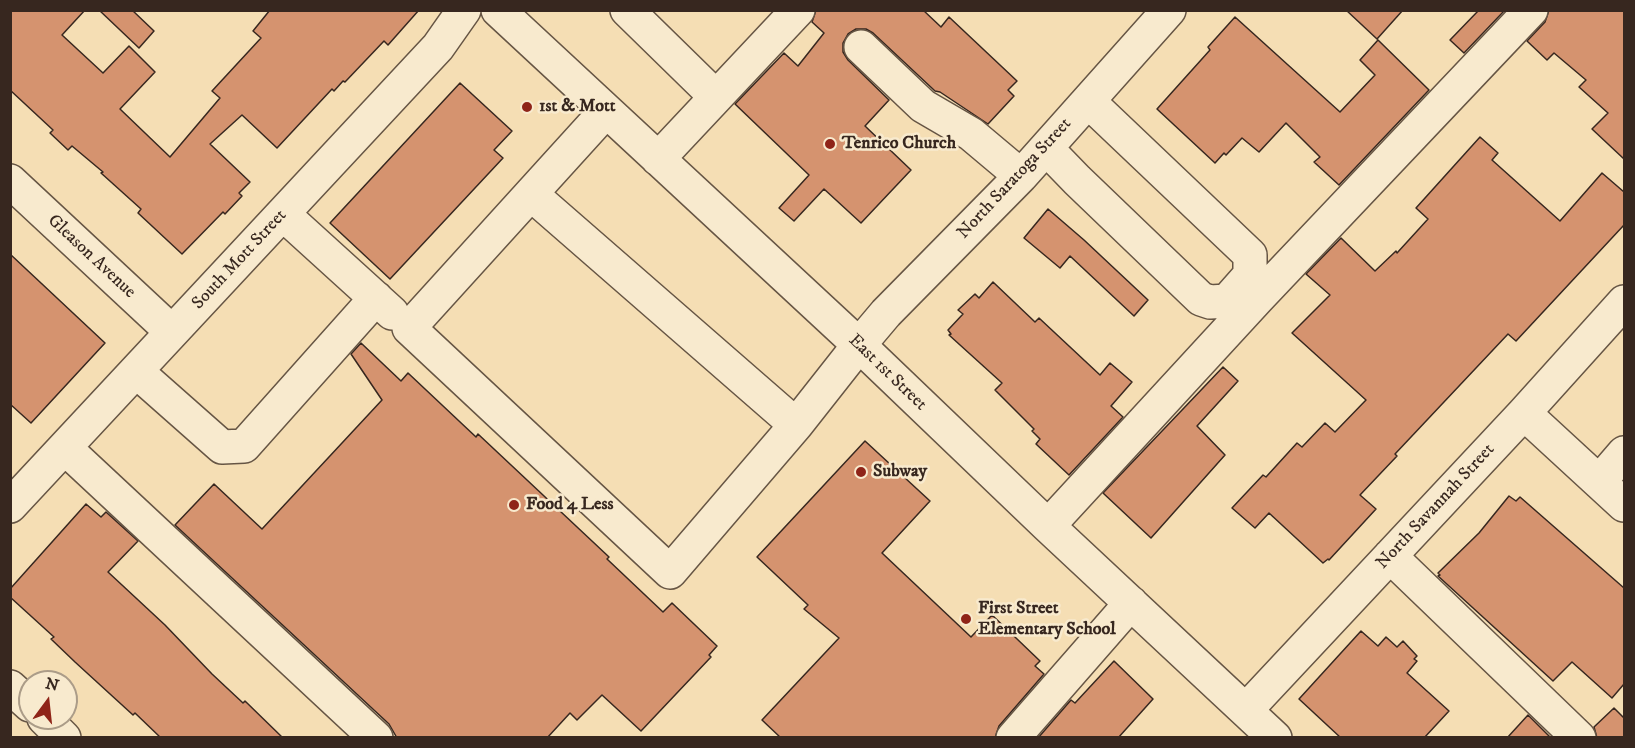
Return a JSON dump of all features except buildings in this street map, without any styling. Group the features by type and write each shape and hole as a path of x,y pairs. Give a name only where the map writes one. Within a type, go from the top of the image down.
{"street":[{"name":"South Mott Street","path":"10,506 438,47 464,10"},
{"name":"East 1st Street","path":"498,10 859,345 1275,738"},
{"path":"627,10 716,97"},
{"path":"658,159 798,10"},
{"name":"North Saratoga Street","path":"409,328 670,572 796,425 886,314 1021,176 1169,10"},
{"path":"1047,525 1531,10"},
{"path":"861,47 923,106 971,134 1021,176"},
{"path":"1046,148 1201,299 1210,302 1227,301 1250,275 1250,255 1088,101"},
{"path":"282,214 409,328 606,111"},
{"name":"Gleason Avenue","path":"10,182 172,332"},
{"path":"531,194 796,425"},
{"path":"136,371 222,447 244,446 376,298"},
{"name":"North Savannah Street","path":"1246,710 1524,413 1624,302"},
{"path":"1524,413 1624,505"},
{"path":"65,448 376,738"},
{"path":"1599,482 1624,453"},
{"path":"1390,556 1579,738"},
{"path":"1013,738 1131,603"}],"place":[{"name":"1st & Mott","path":"527,107"},
{"name":"Tenrico Church","path":"830,144"},
{"name":"Subway","path":"861,472"},
{"name":"Food 4 Less","path":"514,505"},
{"name":"First Street Elementary School","path":"966,619"}]}
